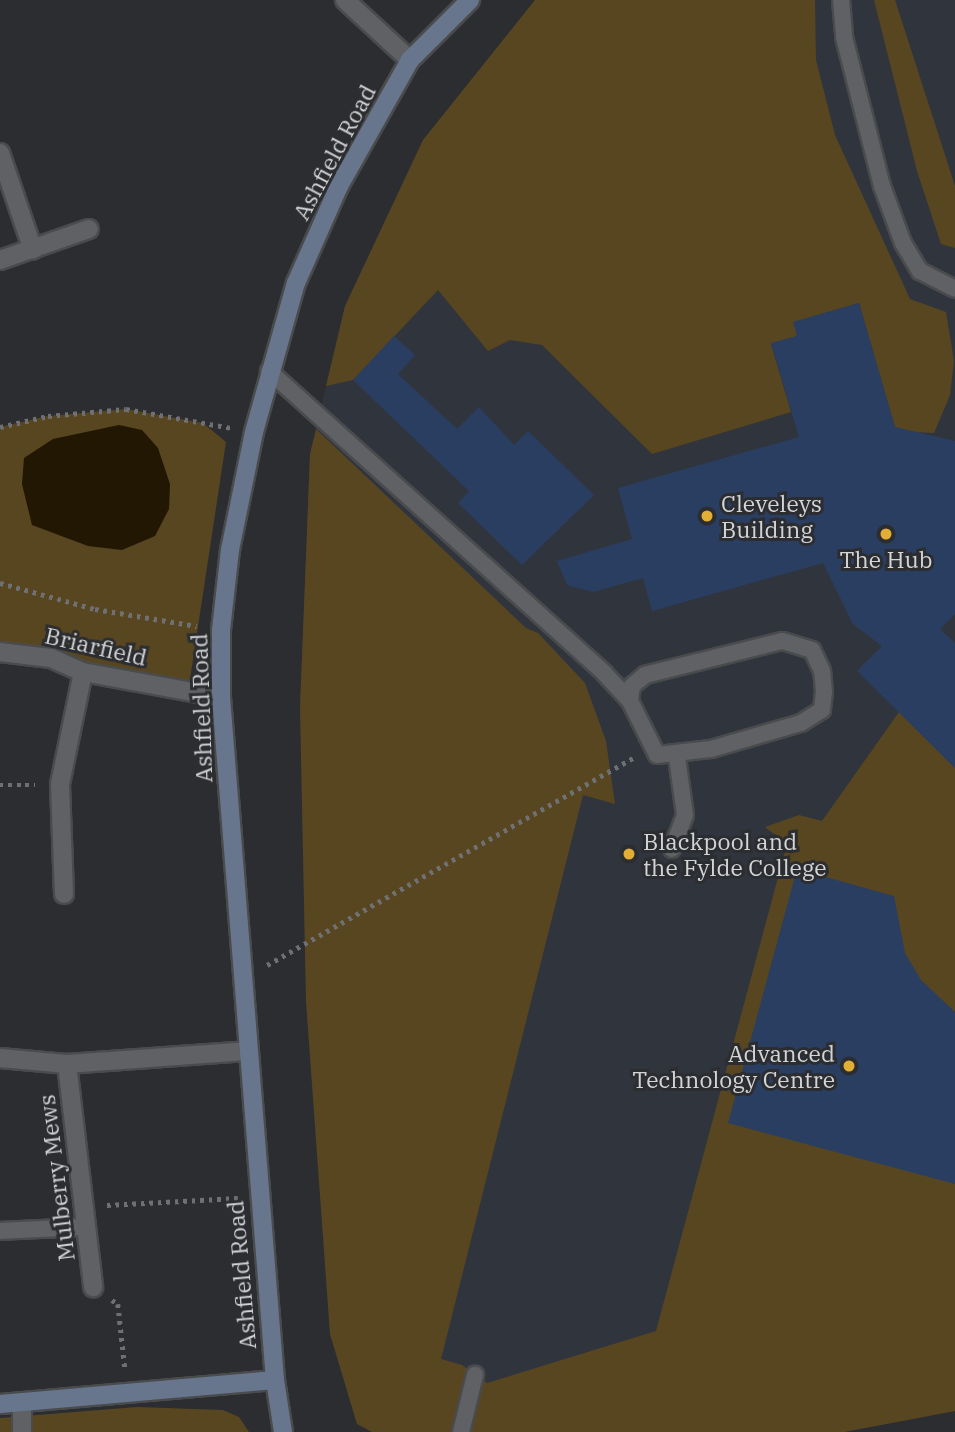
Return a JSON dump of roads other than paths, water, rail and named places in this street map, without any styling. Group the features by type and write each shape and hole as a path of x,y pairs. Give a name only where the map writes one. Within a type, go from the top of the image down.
{"street":[{"path":"345,0 411,61"},
{"name":"Ashfield Road","path":"283,1432 275,1380 247,1051 221,697 221,630 230,550 269,371 296,283 340,186 411,61 470,0"},
{"path":"0,153 33,250"},
{"path":"0,260 89,229"},
{"name":"Briarfield","path":"0,652 51,658 83,672 221,697"},
{"path":"64,894 60,784 83,672"},
{"path":"0,1058 67,1064 247,1051"},
{"name":"Mulberry Mews","path":"67,1064 93,1287"},
{"path":"0,1404 275,1380"},
{"path":"22,1403 22,1432"}],"lane":[{"path":"841,0 844,37 882,186 903,243 920,271 955,289"},
{"path":"269,371 630,701 657,755 677,757 801,723 822,710 822,671 812,650 782,642 669,667 645,675 632,686 630,701"},
{"path":"673,849 685,815 677,757"},
{"path":"0,1231 86,1227"},
{"path":"461,1432 475,1375"}],"place":[{"name":"Cleveleys Building","path":"707,516"},
{"name":"The Hub","path":"886,534"},
{"name":"Blackpool and the Fylde College","path":"629,854"},
{"name":"Advanced Technology Centre","path":"849,1066"}]}
